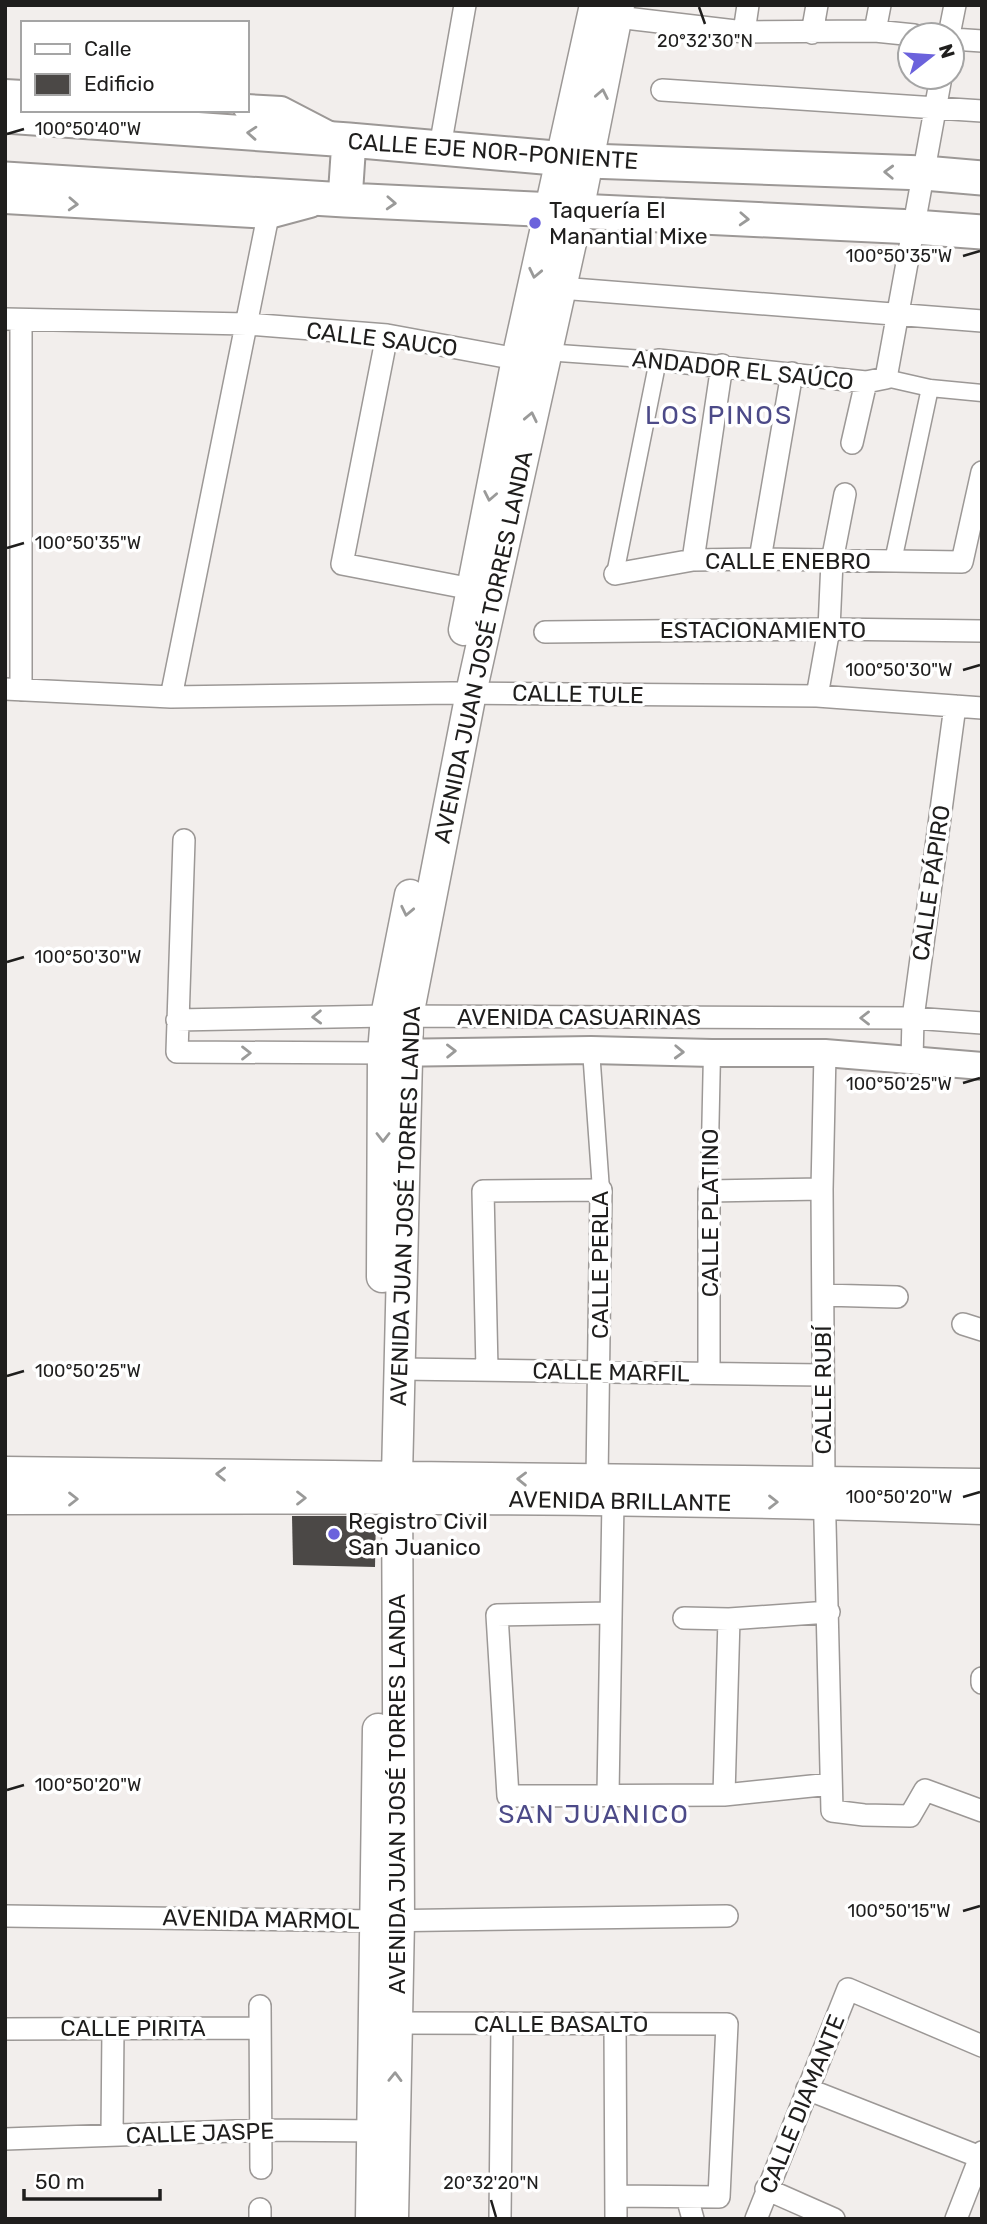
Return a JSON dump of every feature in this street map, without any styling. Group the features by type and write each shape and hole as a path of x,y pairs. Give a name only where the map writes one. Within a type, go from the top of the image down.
{"main road":[{"name":"AVENIDA JUAN JOSÉ TORRES LANDA","path":"461,693 472,589 517,359 564,211 610,9"},
{"name":"CALLE EJE NOR-PONIENTE","path":"5,117 343,139 575,160 924,173 982,178"},
{"path":"336,200 343,139"},
{"path":"5,179 270,205 336,200 982,232"},
{"name":"AVENIDA JUAN JOSÉ TORRES LANDA","path":"393,2219 383,2131 388,1921 390,1487 397,1016 461,693 560,288 564,211"},
{"name":"AVENIDA JUAN JOSÉ TORRES LANDA","path":"390,1487 400,1369 395,1052"},
{"name":"AVENIDA BRILLANTE","path":"5,1472 390,1487 605,1491 824,1492 982,1484"},
{"name":"AVENIDA BRILLANTE","path":"5,1499 390,1487"},
{"name":"AVENIDA BRILLANTE","path":"824,1492 982,1509"},
{"name":"AVENIDA JUAN JOSÉ TORRES LANDA","path":"371,2219 395,2023 388,1921"}],"street":[{"path":"440,147 465,5"},
{"path":"744,32 748,5"},
{"path":"812,33 817,5"},
{"path":"875,31 880,5"},
{"path":"610,9 676,15 744,32 896,33"},
{"path":"662,90 982,111"},
{"path":"852,443 899,314 939,91"},
{"path":"248,108 281,110 343,139"},
{"path":"5,200 270,205 171,697"},
{"path":"560,288 982,321"},
{"path":"13,320 13,690"},
{"name":"CALLE SAUCO","path":"13,320 247,324 387,335 517,359"},
{"path":"387,335 342,564 472,589"},
{"name":"ANDADOR EL SAÚCO","path":"545,352 722,365 982,393"},
{"path":"615,574 658,360"},
{"path":"694,561 722,365"},
{"path":"760,559 793,373"},
{"path":"894,561 930,388"},
{"name":"CALLE ENEBRO","path":"615,574 694,561 760,559 962,562 982,472"},
{"path":"817,696 829,629 832,561 845,494"},
{"name":"ESTACIONAMIENTO","path":"545,632 829,629 982,631"},
{"name":"CALLE TULE","path":"13,690 171,697 461,693 817,696 982,708"},
{"name":"CALLE PÁPIRO","path":"912,1060 913,1018 955,706"},
{"path":"177,1020 184,840"},
{"name":"AVENIDA CASUARINAS","path":"982,1023 913,1018 397,1016 177,1020 177,1052 591,1050 824,1053 982,1066"},
{"name":"CALLE PERLA","path":"591,1050 601,1190 600,1373 610,1613 608,1794"},
{"name":"CALLE PLATINO","path":"709,1374 712,1053"},
{"name":"CALLE RUBÍ","path":"824,1053 824,1492 832,1811 909,1816 925,1790 982,1811"},
{"path":"709,1191 822,1189"},
{"path":"487,1369 483,1191 601,1190"},
{"path":"823,1295 897,1297"},
{"name":"CALLE MARFIL","path":"400,1369 823,1375"},
{"path":"684,1618 729,1619 829,1612"},
{"path":"610,1613 497,1615 508,1796 724,1795 831,1784"},
{"path":"724,1795 729,1619"},
{"name":"AVENIDA MARMOL","path":"5,1916 388,1921 727,1916"},
{"name":"CALLE DIAMANTE","path":"756,2219 848,1989 982,2046"},
{"path":"260,2006 261,2168"},
{"name":"CALLE BASALTO","path":"395,2023 727,2024 719,2197 687,2197"},
{"path":"500,2219 502,2023"},
{"path":"615,2025 616,2219"},
{"name":"CALLE PIRITA","path":"5,2029 260,2028"},
{"path":"112,2135 113,2029"},
{"path":"807,2089 981,2154 956,2219"},
{"name":"CALLE JASPE","path":"5,2139 260,2130 383,2131"},
{"path":"766,2189 834,2219"},
{"path":"617,2196 687,2197 693,2219"}],"building":[{"name":"Registro Civil San Juanico","path":"292,1516 376,1516 375,1567 293,1565"}],"place":[{"name":"Taquería El Manantial Mixe","path":"535,223"},
{"name":"Registro Civil San Juanico","path":"334,1534"}],"district":[{"name":"LOS PINOS","path":"719,415"},
{"name":"SAN JUANICO","path":"594,1814"}]}
